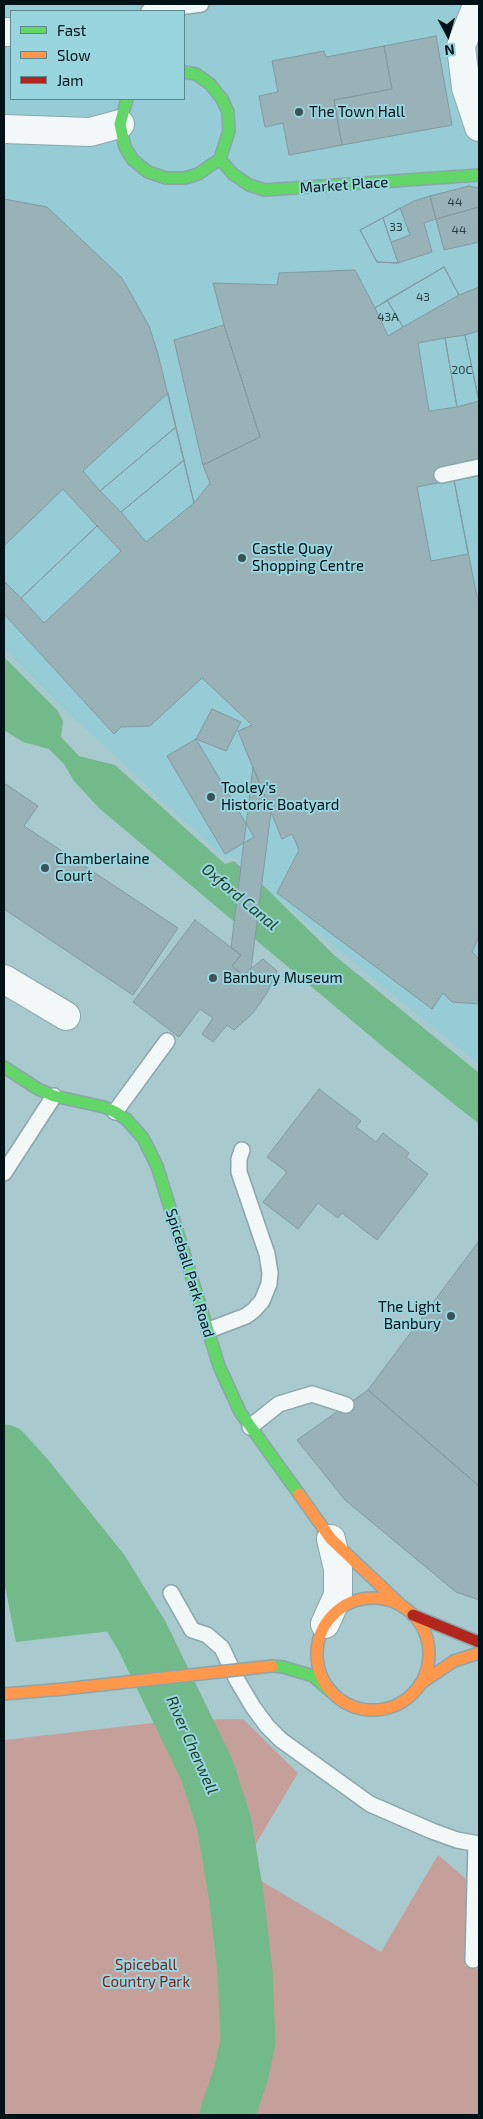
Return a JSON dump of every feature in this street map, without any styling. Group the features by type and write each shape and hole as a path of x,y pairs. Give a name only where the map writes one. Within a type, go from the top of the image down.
{"street":[{"path":"479,9 474,13 461,46 466,88 479,126"},
{"path":"127,100 120,124 125,147 133,160 148,172 166,178 185,178 198,174 220,159 229,131 228,112 222,98 210,84 196,74 185,72"},
{"path":"4,129 90,132 120,124"},
{"name":"Market Place","path":"220,159 233,174 249,185 265,190 479,175"},
{"path":"4,978 66,1016"},
{"name":"Spiceball Park Road","path":"4,1067 31,1085 54,1096 104,1107 115,1112 135,1128 150,1149 219,1366 240,1412 330,1539 402,1606"},
{"name":"Spiceball Park Road","path":"318,1634 338,1595 338,1569 330,1539"},
{"path":"337,1697 324,1682 317,1659 318,1634 338,1609 364,1598 384,1599 402,1606 413,1615 424,1631 428,1650 427,1669 420,1684"},
{"path":"413,1615 479,1642"},
{"path":"4,1694 272,1666 291,1669 313,1676 337,1697 358,1708 378,1710 404,1700 420,1684 454,1661 479,1653"},
{"path":"272,1666 286,1658"}],"lane":[{"path":"157,10 202,4"},
{"path":"442,475 479,467"},
{"path":"115,1112 167,1041"},
{"path":"4,1173 54,1096"},
{"path":"209,1330 246,1316 254,1310 262,1301 269,1284 270,1273 267,1254 240,1178 238,1166 242,1150"},
{"path":"250,1426 279,1404 312,1394 346,1405"},
{"path":"171,1593 192,1630 207,1635 222,1648 237,1680 267,1726 295,1751 367,1808 432,1831 477,1844 477,1920 473,1960"}],"shaded area":[{"name":"Castle Quay Shopping Centre","path":"4,4 479,4 479,1064 275,896 235,857 225,859 61,706 4,648"}],"green space":[{"name":"Spiceball Country Park","path":"243,1719 298,1773 241,1869 381,1952 438,1855 465,1878 471,1895 465,1966 479,1969 479,2115 4,2115 4,1740 179,1720"}],"water":[{"name":"Oxford Canal","path":"4,657 57,710 63,721 61,737 79,756 115,765 225,864 234,861 267,889 334,955 479,1073 479,1124 388,1051 99,808 74,781 64,764 49,749 23,742 4,730"},
{"path":"4,1465 33,1495 97,1576 120,1630 16,1642 4,1581"}],"building":[{"path":"436,36 452,125 342,145 334,100 392,89 384,46"},
{"name":"The Town Hall","path":"384,46 392,89 334,100 342,145 289,155 283,123 265,127 259,96 278,92 272,61 324,51 326,57"},
{"path":"469,186 479,188 479,207 436,219 430,196"},
{"path":"430,196 436,219 424,223 432,252 398,263 377,262 360,230 414,201"},
{"name":"Castle Quay Shopping Centre","path":"4,199 47,207 122,278 149,326 158,354 194,503 210,483 203,465 260,437 224,325 213,283 277,285 279,273 355,270 375,308 444,267 459,295 479,287 479,1004 452,1002 443,993 432,1009 277,893 299,850 292,834 282,839 238,731 252,725 202,678 150,726 121,727 114,734 4,614"},
{"path":"479,207 479,242 444,250 436,219"},
{"path":"400,208 410,235 391,242 383,218"},
{"path":"383,218 398,263 377,262 360,230"},
{"path":"444,267 459,295 403,327 387,300"},
{"path":"387,300 403,327 388,336 375,308"},
{"path":"224,325 260,437 203,465 174,340"},
{"path":"479,331 479,401 465,335"},
{"path":"465,335 479,401 457,407 445,338"},
{"path":"445,338 457,407 429,411 418,343"},
{"path":"168,393 176,427 100,491 83,471"},
{"path":"176,427 184,460 121,512 100,491"},
{"path":"184,460 194,503 146,542 121,512"},
{"path":"479,476 479,597 477,597 454,480"},
{"path":"454,480 468,554 431,561 417,487"},
{"path":"63,489 97,526 21,598 4,581 4,546"},
{"path":"97,526 121,551 44,623 21,598"},
{"path":"212,709 241,722 226,751 196,739"},
{"name":"Tooley's Historic Boatyard","path":"196,739 254,837 225,854 167,756"},
{"path":"253,767 271,811 251,969 243,975 232,966 241,955 231,948"},
{"name":"Chamberlaine Court","path":"4,783 38,806 24,826 178,928 133,995 4,909"},
{"name":"Banbury Museum","path":"195,920 241,955 232,966 243,975 263,959 277,971 267,993 253,1013 234,1030 227,1025 213,1042 202,1034 213,1018 200,1009 179,1037 133,1002"},
{"path":"479,936 479,959 472,952"},
{"path":"319,1089 361,1121 356,1127 376,1142 383,1133 409,1153 406,1157 428,1174 377,1240 342,1213 338,1218 318,1203 298,1229 263,1202 287,1172 267,1157"},
{"name":"The Light Banbury","path":"479,1241 479,1486 368,1390"},
{"path":"368,1390 479,1486 479,1600 456,1592 345,1500 297,1440"}],"waterway":[{"name":"River Cherwell","path":"4,1452 25,1475 102,1571 142,1636 207,1770 224,1823 236,1894 245,1971 248,2041 241,2074 227,2115"}],"traffic: fast":[{"path":"127,100 120,124 125,147 133,160 148,172 166,178 185,178 198,174 220,159 229,131 228,112 222,99 210,84 196,74 185,72"},
{"path":"220,159 233,174 249,185 265,190 479,175"},
{"path":"4,1067 38,1089 54,1096 104,1107 115,1112 126,1119 143,1138 157,1166 219,1366 240,1412 299,1494"},
{"path":"272,1666 283,1667 313,1676 330,1691"}],"traffic: slow":[{"path":"299,1494 331,1539 402,1606"},
{"path":"373,1598 394,1603 412,1615 424,1633 429,1654 424,1675 412,1693 394,1705 373,1710 352,1705 334,1693 322,1675 317,1654 322,1633 334,1615 352,1603 373,1598"},
{"path":"420,1684 454,1661 479,1653"},
{"path":"64,1689 272,1666"},
{"path":"4,1694 64,1689"}],"traffic: jam":[{"path":"413,1615 479,1642"}],"place":[{"name":"The Town Hall","path":"299,112"},
{"name":"Castle Quay Shopping Centre","path":"242,558"},
{"name":"Tooley's Historic Boatyard","path":"211,797"},
{"name":"Chamberlaine Court","path":"45,868"},
{"name":"Banbury Museum","path":"213,978"},
{"name":"The Light Banbury","path":"451,1316"}]}
